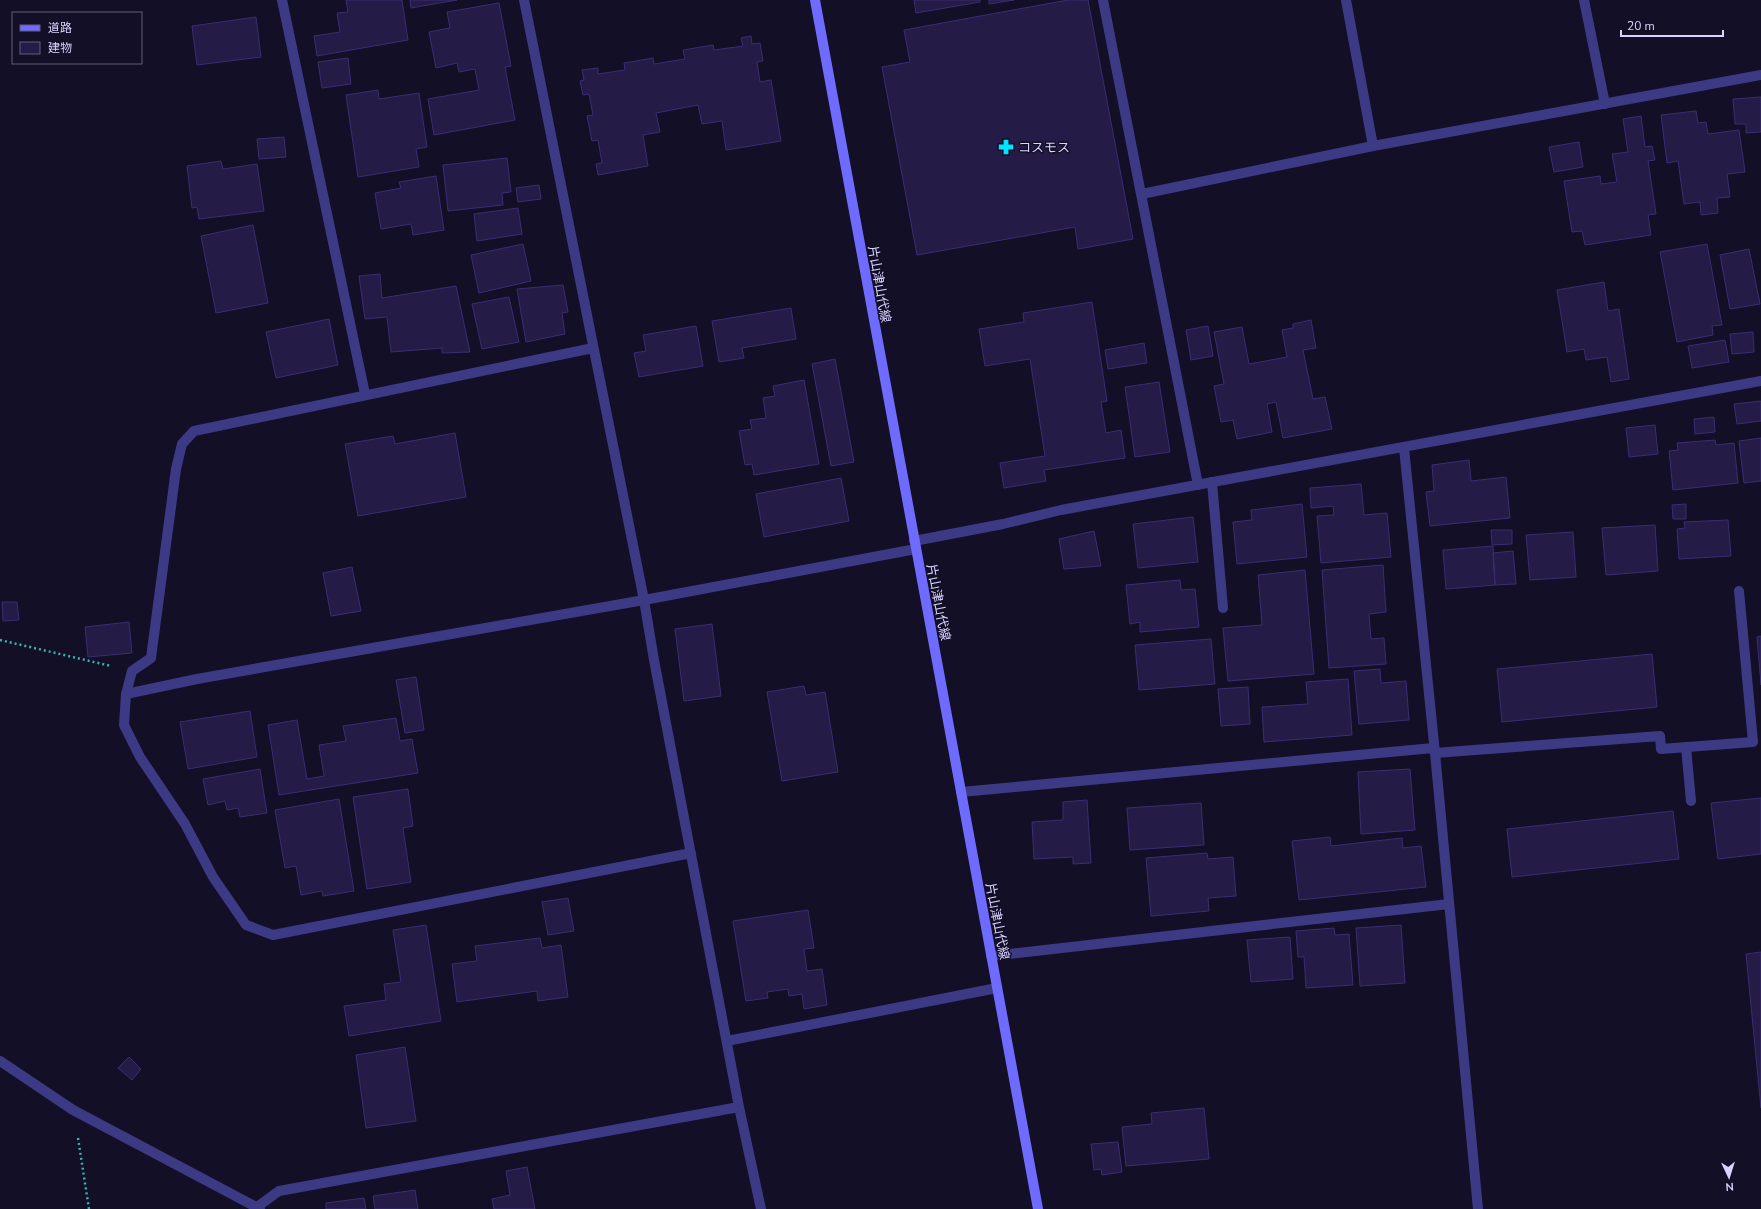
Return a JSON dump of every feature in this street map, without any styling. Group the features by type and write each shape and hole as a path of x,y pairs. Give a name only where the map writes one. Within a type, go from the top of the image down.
{"main road":[{"name":"片山津山代線","path":"815,0 1038,1209"}],"street":[{"path":"282,0 365,394"},
{"path":"524,0 644,600 654,660 739,1107 761,1209"},
{"path":"1102,0 1142,194 1198,485"},
{"path":"1346,0 1373,146"},
{"path":"1584,0 1605,104"},
{"path":"1142,194 1373,146 1761,76"},
{"path":"593,348 365,394 194,431 182,444 176,469 151,658 132,671 126,694 124,725 140,757 185,824 213,877 246,925 273,935 691,852"},
{"path":"126,694 197,679 644,600 915,545 1061,510 1761,381"},
{"path":"1404,448 1478,1209"},
{"path":"1212,482 1223,608"},
{"path":"961,792 1434,750 1660,736 1661,749 1754,742 1756,717 1739,591"},
{"path":"1686,747 1691,801"},
{"path":"991,956 1449,904"},
{"path":"727,1041 997,988"},
{"path":"0,1061 73,1110 258,1208 278,1191 739,1107"}],"path":[{"path":"0,640 132,671"},
{"path":"73,1110 89,1209"}],"building":[{"path":"346,0 402,0 408,40 317,56 314,36 340,32 337,13 348,12"},
{"path":"410,0 457,0 411,8"},
{"path":"914,0 980,0 980,2 916,13"},
{"path":"989,0 1014,0 989,4"},
{"name":"コスモス","path":"1068,0 1088,0 1133,239 1078,249 1075,227 917,255 882,67 910,62 904,30"},
{"path":"499,3 511,66 505,67 515,120 434,135 428,99 479,90 475,69 459,72 457,63 436,68 429,32 450,28 447,12"},
{"path":"256,17 261,57 197,65 192,26"},
{"path":"751,36 752,44 760,43 763,61 757,62 760,82 771,80 781,141 726,150 722,121 702,124 698,105 656,113 660,132 643,135 648,166 598,175 596,164 602,163 598,140 592,141 587,116 593,115 589,94 583,95 580,81 584,80 582,70 598,68 598,74 625,70 624,63 653,58 654,64 685,59 683,50 713,45 714,50 743,46 741,38"},
{"path":"348,58 351,84 322,88 318,62"},
{"path":"378,90 379,99 419,93 427,147 416,149 419,167 358,177 346,95"},
{"path":"1761,97 1761,132 1746,133 1746,124 1735,124 1733,99"},
{"path":"1696,111 1698,123 1706,122 1708,134 1739,130 1745,172 1727,174 1730,197 1717,198 1718,213 1701,215 1700,202 1684,204 1678,161 1667,163 1661,115"},
{"path":"1641,116 1645,147 1652,146 1655,160 1648,161 1656,214 1648,215 1651,235 1585,245 1582,231 1572,232 1564,181 1600,176 1601,184 1617,182 1612,154 1628,152 1623,119"},
{"path":"284,137 286,157 259,159 257,139"},
{"path":"1579,142 1583,167 1554,172 1549,147"},
{"path":"507,158 511,192 502,193 503,205 448,211 443,165"},
{"path":"221,161 223,169 257,164 264,211 199,219 197,207 192,208 187,166"},
{"path":"436,176 444,230 413,235 411,224 381,229 375,193 401,188 399,182"},
{"path":"539,185 541,199 518,202 516,188"},
{"path":"518,208 522,234 477,241 474,214"},
{"path":"253,225 268,303 216,313 201,236"},
{"path":"523,244 531,281 479,293 471,255"},
{"path":"1707,244 1722,325 1712,326 1713,335 1677,342 1660,252"},
{"path":"1749,249 1760,304 1730,309 1720,255"},
{"path":"380,274 382,298 456,286 470,352 442,353 442,348 391,352 387,317 365,319 359,276"},
{"path":"1604,282 1608,311 1619,309 1629,379 1611,382 1607,357 1586,360 1584,349 1567,352 1557,290"},
{"path":"563,285 568,312 562,313 565,334 526,342 517,289"},
{"path":"509,297 519,342 482,349 472,304"},
{"path":"1092,302 1107,401 1101,402 1106,433 1121,430 1125,458 1044,470 1046,481 1004,488 1000,463 1045,456 1030,359 985,366 979,329 1024,322 1023,313"},
{"path":"791,308 796,339 742,348 744,358 719,362 712,321"},
{"path":"329,319 338,365 276,378 266,332"},
{"path":"1311,320 1316,348 1303,350 1313,399 1325,397 1332,429 1283,438 1276,402 1267,404 1272,432 1237,439 1233,420 1221,422 1214,386 1224,384 1214,332 1242,327 1249,364 1287,357 1282,330 1293,328 1293,324"},
{"path":"696,326 703,366 639,377 634,353 646,351 643,335"},
{"path":"1208,326 1213,356 1191,360 1186,330"},
{"path":"1753,332 1754,352 1732,354 1730,334"},
{"path":"1725,340 1729,362 1692,368 1688,346"},
{"path":"1144,343 1147,363 1108,369 1105,350"},
{"path":"835,359 854,462 831,466 812,364"},
{"path":"804,380 819,464 754,475 752,464 745,465 739,431 752,429 750,420 766,418 763,398 775,396 773,386"},
{"path":"1159,382 1170,452 1135,457 1125,387"},
{"path":"1761,401 1761,421 1737,424 1734,404"},
{"path":"1714,417 1715,432 1695,434 1694,419"},
{"path":"1655,425 1658,454 1629,457 1626,428"},
{"path":"455,433 466,497 358,516 345,444 393,436 395,444"},
{"path":"1761,438 1761,481 1744,483 1739,441"},
{"path":"1715,440 1716,445 1734,443 1738,483 1673,490 1669,451 1678,450 1677,443"},
{"path":"1469,460 1471,481 1506,477 1510,518 1430,526 1426,492 1434,491 1432,465"},
{"path":"841,478 849,521 764,537 756,494"},
{"path":"1361,484 1364,515 1387,513 1391,557 1321,563 1317,516 1334,515 1333,506 1311,508 1310,488"},
{"path":"1302,504 1307,557 1237,564 1233,522 1252,520 1251,510"},
{"path":"1686,504 1686,519 1673,519 1672,505"},
{"path":"1193,517 1198,562 1138,568 1133,524"},
{"path":"1728,520 1731,556 1679,559 1677,529 1685,528 1684,522"},
{"path":"1655,525 1658,571 1606,575 1602,528"},
{"path":"1491,530 1512,530 1512,544 1492,545"},
{"path":"1094,531 1101,566 1064,569 1059,539"},
{"path":"1573,532 1576,577 1530,580 1526,535"},
{"path":"1493,546 1495,585 1446,589 1443,550"},
{"path":"1513,551 1516,584 1495,585 1493,553"},
{"path":"1383,565 1386,612 1369,614 1371,639 1384,638 1386,664 1329,668 1322,570"},
{"path":"352,567 361,611 331,616 323,573"},
{"path":"1305,570 1314,674 1228,681 1223,628 1262,625 1258,575"},
{"path":"1180,580 1181,590 1195,589 1199,627 1140,632 1140,622 1130,624 1126,585"},
{"path":"2,602 17,602 19,620 3,621"},
{"path":"129,622 132,653 88,657 85,627"},
{"path":"712,624 721,696 684,701 675,629"},
{"path":"1761,636 1761,685 1757,637"},
{"path":"1211,639 1215,684 1139,690 1135,645"},
{"path":"1652,654 1657,707 1502,722 1497,669"},
{"path":"1380,669 1381,683 1406,681 1409,720 1359,724 1354,671"},
{"path":"416,677 424,730 405,733 396,680"},
{"path":"1348,679 1352,735 1264,742 1262,707 1308,704 1306,682"},
{"path":"804,686 806,695 825,692 838,772 782,781 767,692"},
{"path":"1248,687 1250,724 1221,726 1218,689"},
{"path":"250,711 257,757 188,769 180,722"},
{"path":"396,718 400,741 412,739 418,773 279,795 268,725 297,720 307,779 324,776 319,745 346,741 343,726"},
{"path":"260,769 267,813 240,817 238,808 227,810 225,801 208,805 203,779"},
{"path":"1410,769 1415,830 1361,834 1358,772"},
{"path":"408,789 413,826 403,828 411,882 367,889 353,797"},
{"path":"1761,798 1761,854 1718,859 1711,803"},
{"path":"339,799 354,891 323,896 322,891 301,895 296,866 285,868 275,810"},
{"path":"1087,800 1091,863 1073,864 1073,857 1034,859 1032,822 1063,820 1063,802"},
{"path":"1201,803 1204,845 1130,850 1127,808"},
{"path":"1673,811 1679,859 1512,877 1507,829"},
{"path":"1330,837 1331,846 1402,838 1403,848 1421,846 1426,887 1299,900 1292,841"},
{"path":"1207,853 1208,859 1233,857 1236,896 1208,898 1209,911 1151,916 1146,858"},
{"path":"568,898 574,931 548,935 542,902"},
{"path":"808,910 814,948 804,949 807,971 822,969 827,1005 804,1009 802,994 789,996 788,989 767,992 768,998 746,1001 733,921"},
{"path":"426,925 441,1021 349,1036 344,1006 386,1000 384,984 401,982 393,930"},
{"path":"1401,925 1405,983 1360,986 1356,928"},
{"path":"1334,928 1335,935 1349,934 1353,985 1306,988 1304,957 1298,957 1296,931"},
{"path":"1290,937 1293,979 1251,982 1247,940"},
{"path":"540,938 542,948 561,945 568,997 538,1001 537,991 457,1002 452,964 477,961 475,946"},
{"path":"1761,952 1761,1108 1746,954"},
{"path":"405,1047 416,1121 366,1128 356,1055"},
{"path":"129,1057 141,1069 132,1080 118,1068"},
{"path":"1204,1108 1209,1159 1126,1166 1122,1127 1152,1124 1151,1113"},
{"path":"1118,1142 1122,1172 1102,1175 1101,1169 1094,1170 1091,1144"},
{"path":"527,1167 535,1209 494,1209 492,1199 510,1195 506,1171"},
{"path":"415,1190 418,1209 375,1209 373,1196"},
{"path":"364,1198 366,1209 326,1209 326,1203"}],"place":[{"name":"コスモス","path":"1006,147"}]}
